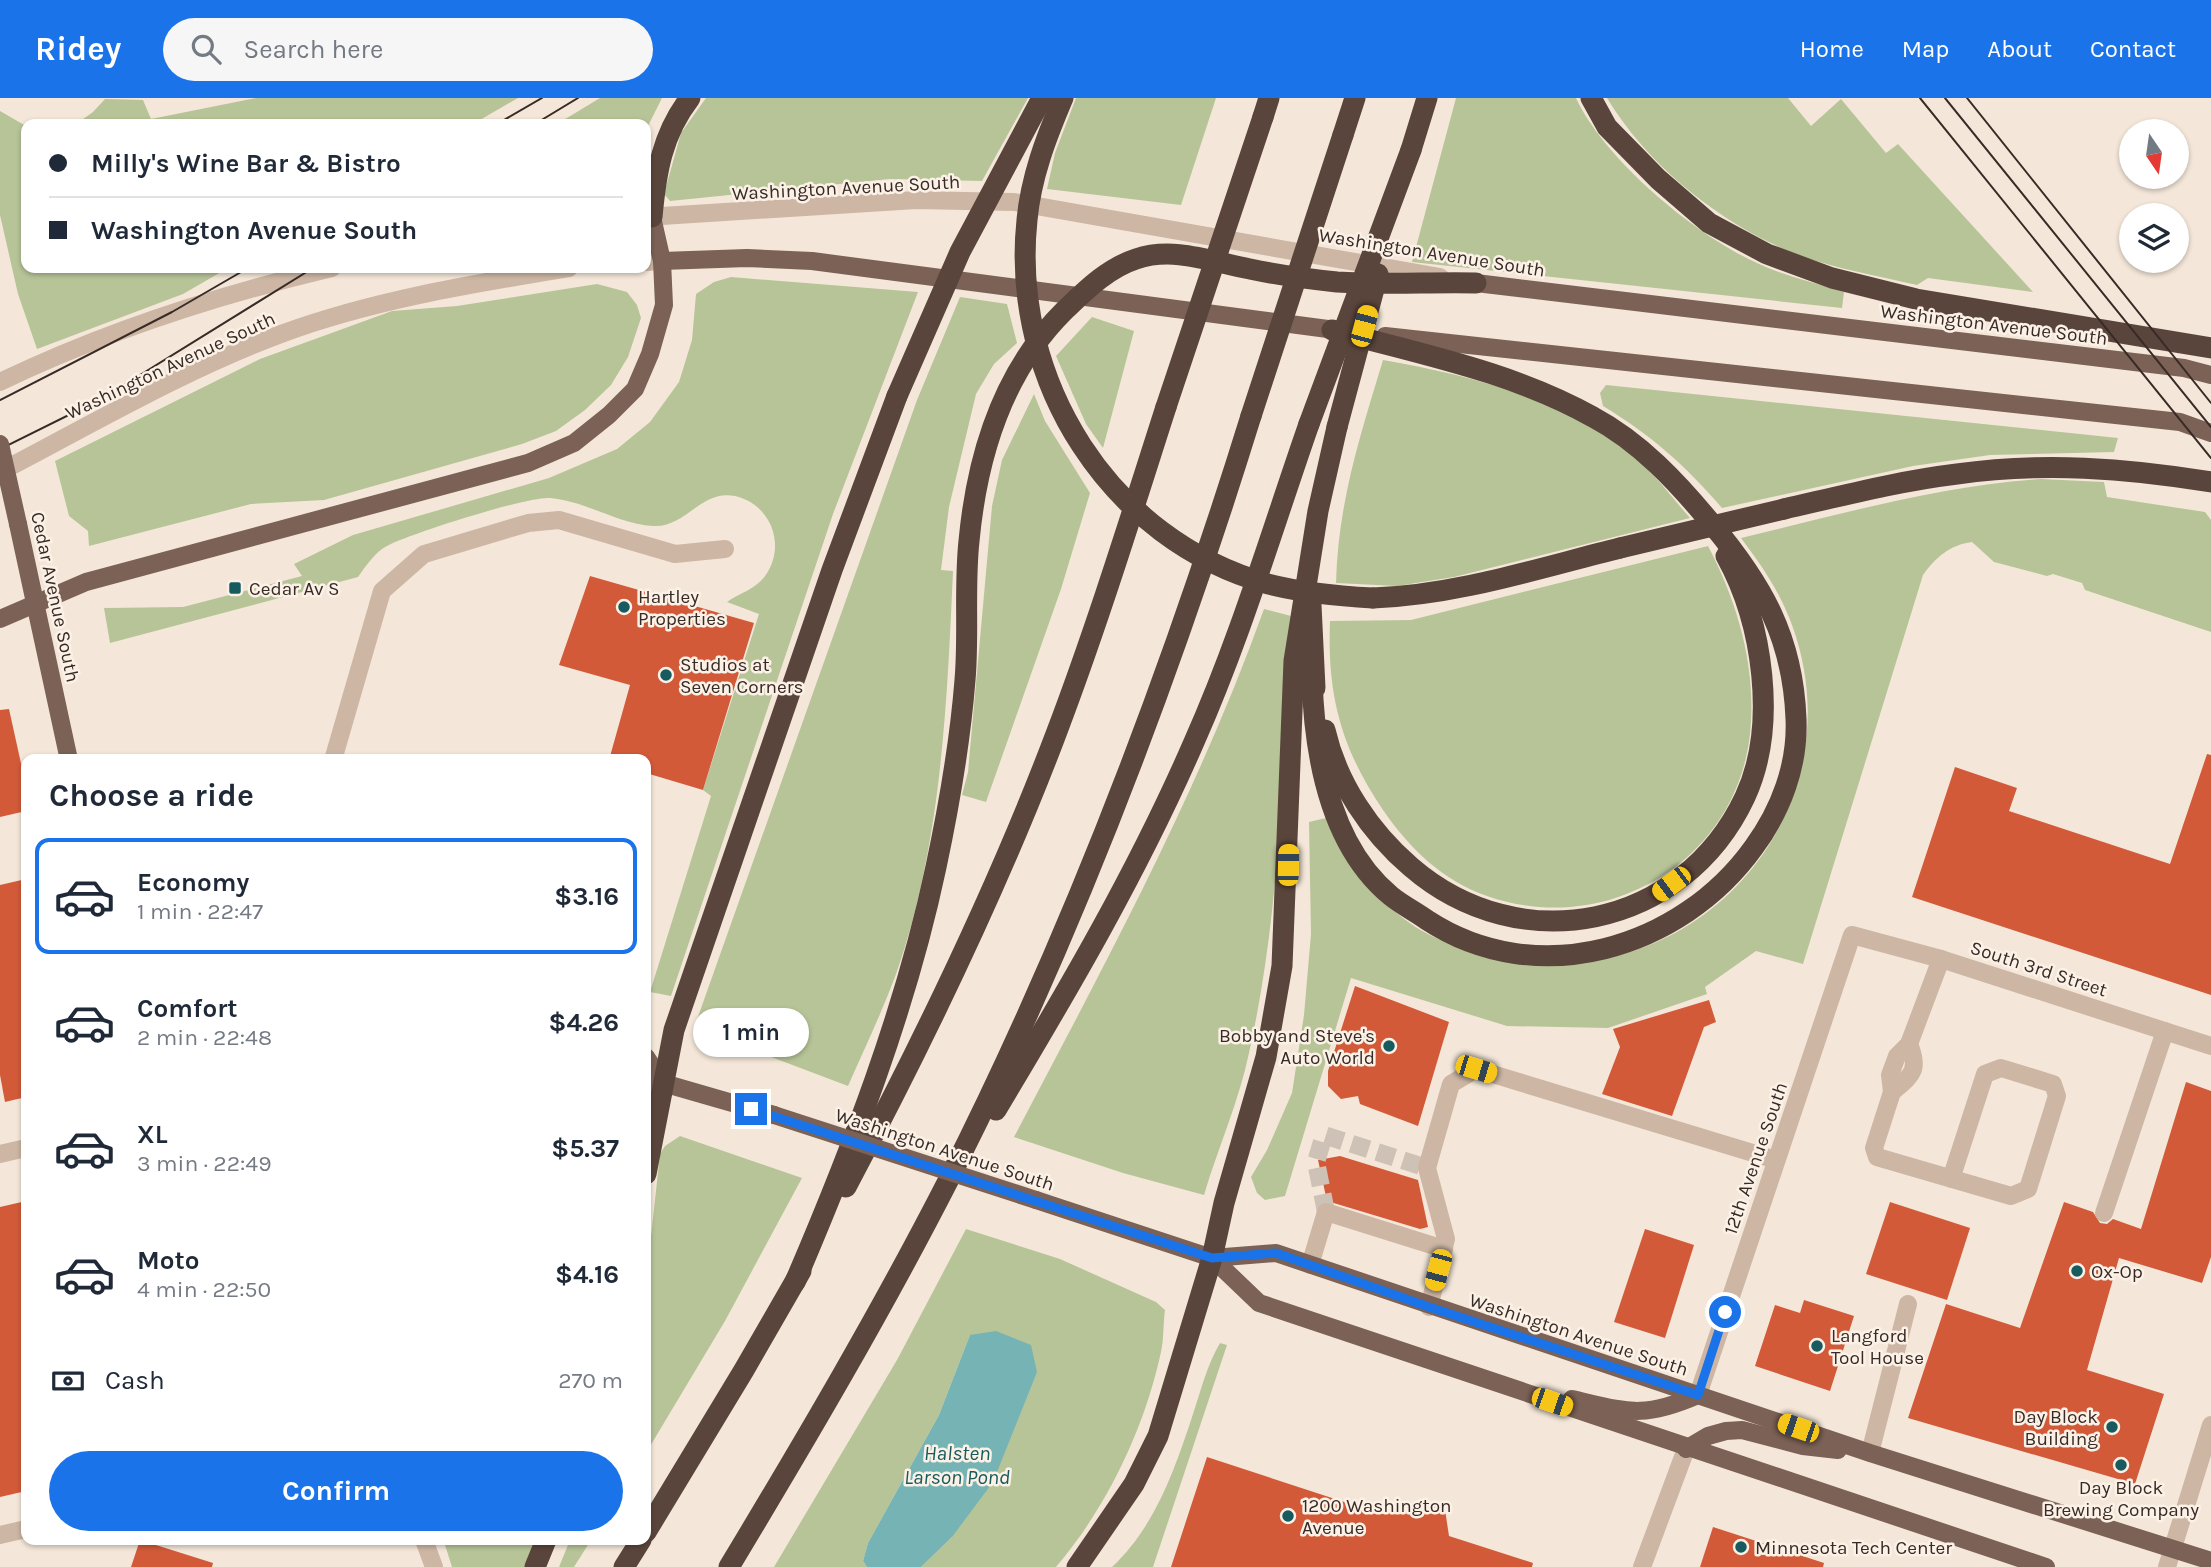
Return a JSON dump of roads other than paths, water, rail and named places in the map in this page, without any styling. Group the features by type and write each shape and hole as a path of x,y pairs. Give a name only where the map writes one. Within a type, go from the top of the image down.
{"highway":[{"path":"651,204 658,160 676,115 690,98"},
{"path":"651,1118 654,1084 832,570 897,396 960,252 1042,98"},
{"path":"1063,98 1041,153 1031,194 1025,280 1033,334 1057,404 1082,449 1126,501 1155,527 1213,563 1286,588 1317,595 1409,597 1925,478 2018,468 2101,468 2211,482"},
{"path":"917,1241 1040,986 1112,814 1217,527 1355,98"},
{"path":"1077,1567 1148,1460 1212,1258 1224,1203 1266,1057 1279,990 1287,876 1294,661 1310,559 1337,427 1427,98"},
{"path":"1591,98 1607,127 1658,179 1709,223 1767,254 1832,278 1916,299 2211,348"},
{"path":"651,1524 794,1282 900,1086 983,911 1056,735 1114,571 1266,107"},
{"path":"729,1567 838,1383 917,1241 1084,962 1167,804 1223,674 1309,424 1411,150"},
{"path":"794,1282 843,1164 921,934 936,869 959,740 965,677 969,542 975,495 992,429 1010,384 1022,363 1053,322 1077,298 1116,268 1132,260 1168,252 1253,270 1338,282 1476,283"},
{"path":"1310,559 1312,677 1319,759 1334,808 1367,870 1390,895 1437,926 1466,940 1511,954 1574,954 1638,940 1693,911 1719,889 1767,830 1786,790 1794,759 1797,721 1793,687 1774,615 1756,581 1703,514 1658,464 1595,418 1533,389 1482,371 1332,330"},
{"path":"1312,677 1329,746 1354,802 1391,850 1422,877 1482,909 1520,920 1578,920 1630,908 1660,893 1709,852 1745,795 1763,727 1760,661 1744,595 1703,514"},
{"path":"535,1567 545,1545"},
{"path":"624,1567 638,1545"}],"main road":[{"path":"0,619 86,583 528,463 574,443 609,415 635,389 650,354 664,305 651,235"},
{"path":"654,261 747,257 812,261 1332,330 2180,422 2211,433"},
{"name":"Washington Avenue South","path":"1476,283 1999,344 2184,368 2211,376"},
{"name":"Cedar Avenue South","path":"0,444 68,754"},
{"name":"Washington Avenue South","path":"654,1084 774,1115 1212,1258 1276,1253 1429,1307 1870,1453 2211,1561"},
{"name":"Washington Avenue South","path":"1212,1258 1259,1303 1686,1449 2046,1567"},
{"path":"1483,1379 1635,1414 1658,1411 1698,1395"},
{"path":"1686,1449 1726,1430 1742,1430 1802,1446 1870,1453"}],"street":[{"name":"Washington Avenue South","path":"651,217 927,201 1014,202 1476,283"},
{"name":"Washington Avenue South","path":"0,382 53,357 172,312 314,273"},
{"name":"Washington Avenue South","path":"0,472 180,379 280,334 385,302 542,273"},
{"path":"334,754 382,591 424,554 528,523 559,520 675,554 725,549"},
{"name":"South 3rd Street","path":"1852,936 1941,959 2211,1046"},
{"name":"12th Avenue South","path":"1698,1395 1852,936"},
{"path":"1941,959 1909,1044 1916,1061 1911,1076 1892,1092 1874,1148 1877,1157 1951,1179 2011,1196 2028,1189 2057,1096 2053,1084 2001,1068 1985,1074 1951,1179"},
{"path":"2104,1213 2165,1031"},
{"path":"1429,1307 1446,1239 1427,1168 1451,1084 1476,1069 1776,1160"},
{"path":"0,1154 21,1148"},
{"path":"1310,1265 1326,1212 1444,1249"},
{"path":"1870,1453 1908,1304"},
{"path":"2167,1567 2211,1425"},
{"path":"1642,1567 1686,1449"},
{"path":"0,1535 21,1530"},
{"path":"426,1545 434,1567"}],"water":[{"name":"Halsten Larson Pond","path":"996,1331 1031,1345 1037,1372 993,1482 952,1537 921,1567 867,1567 863,1561 868,1543 939,1415 970,1335"}],"tunnel":[{"path":"1326,1212 1316,1162 1324,1135 1427,1168"}],"tram line":[{"path":"506,119 542,98"},
{"path":"543,119 578,98"},
{"path":"1920,98 2211,458"},
{"path":"1945,98 2211,427"},
{"path":"1967,98 2211,403"},
{"path":"0,400 172,312 239,273"},
{"path":"0,449 103,398 305,273"}],"place":[{"name":"Cedar Av S","path":"235,588"},
{"name":"Hartley Properties","path":"624,607"},
{"name":"Studios at Seven Corners","path":"666,675"},
{"name":"Bobby and Steve's Auto World","path":"1389,1046"},
{"name":"Ox-Op","path":"2077,1271"},
{"name":"Langford Tool House","path":"1817,1346"},
{"name":"Day Block Building","path":"2112,1427"},
{"name":"Day Block Brewing Company","path":"2121,1465"},
{"name":"1200 Washington Avenue","path":"1288,1516"},
{"name":"Minnesota Tech Center","path":"1741,1547"}]}
